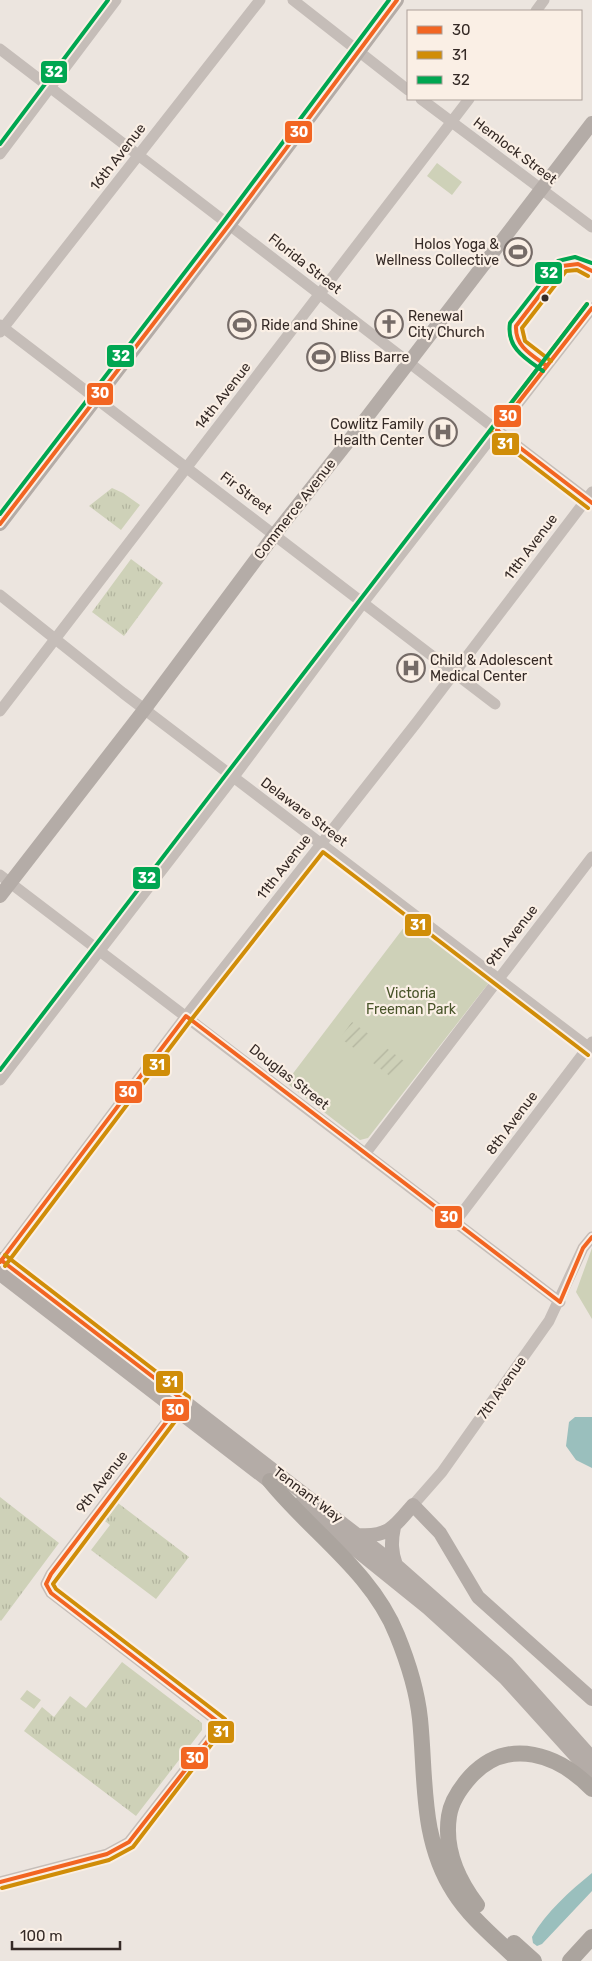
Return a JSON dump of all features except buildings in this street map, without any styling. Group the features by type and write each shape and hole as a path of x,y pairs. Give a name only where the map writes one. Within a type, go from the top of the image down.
{"highway":[{"path":"270,1482 289,1505 349,1564 384,1609 397,1634 414,1685 420,1717 428,1828 436,1855 454,1892 472,1916 519,1961"},
{"path":"534,1961 495,1925 466,1890 451,1853 449,1815 460,1791 474,1774 493,1760 509,1756 527,1754 548,1758 571,1769 592,1789"},
{"path":"570,1961 592,1937"}],"main road":[{"path":"0,524 229,225 397,0"},
{"name":"Commerce Avenue","path":"0,896 5,879 144,710 275,534 592,123"},
{"name":"Tennant Way","path":"0,1260 180,1405 270,1482 435,1614 505,1678 592,1774"},
{"name":"Tennant Way","path":"0,1274 359,1534 506,1663 592,1758"},
{"path":"413,1505 440,1533 478,1597 592,1699"},
{"name":"7th Avenue","path":"394,1527 413,1505"},
{"path":"359,1534 374,1536 394,1527"},
{"path":"394,1527 391,1541 392,1554 396,1565"}],"street":[{"path":"0,154 116,0"},
{"name":"16th Avenue","path":"1,328 260,0"},
{"path":"293,0 407,89"},
{"name":"Florida Street","path":"0,50 497,430 590,498"},
{"name":"Hemlock Street","path":"422,100 592,228"},
{"name":"14th Avenue","path":"0,711 468,100"},
{"path":"0,1080 233,778 363,603 592,308"},
{"name":"Fir Street","path":"1,328 187,466 495,704"},
{"name":"11th Avenue","path":"0,1260 186,1016 590,498"},
{"name":"Delaware Street","path":"0,595 144,710 591,1047"},
{"name":"9th Avenue","path":"365,1154 592,857"},
{"name":"Douglas Street","path":"5,879 560,1302"},
{"name":"8th Avenue","path":"455,1222 591,1047"},
{"name":"7th Avenue","path":"413,1505 442,1472 549,1321 560,1302 584,1248 592,1236"},
{"name":"9th Avenue","path":"0,1882 107,1854 128,1842 221,1724 51,1593 46,1584 56,1566 180,1405"}],"green space":[{"path":"437,163 462,182 452,195 427,176"},
{"path":"112,488 140,505 121,530 89,506"},
{"path":"131,559 163,583 124,636 92,612"},
{"name":"Victoria Freeman Park","path":"411,918 491,980 368,1138 360,1140 289,1085 288,1080"},
{"path":"352,1022 370,1035 358,1051 340,1038"},
{"path":"385,1047 404,1061 391,1077 373,1063"},
{"path":"592,1248 592,1319 576,1292"},
{"path":"0,1497 59,1543 1,1621 0,1620"},
{"path":"114,1500 189,1557 156,1599 91,1550 110,1525 101,1518"},
{"path":"122,1662 202,1723 202,1730 136,1816 24,1731 42,1707 54,1717 70,1696 86,1708"},
{"path":"27,1690 41,1700 34,1709 20,1699"}],"water":[{"path":"575,1417 592,1417 592,1468 576,1460 566,1446 569,1422"},
{"path":"592,1873 592,1891 542,1944 537,1946 533,1943 532,1937 544,1919"}],"transit line":[{"name":"32","path":"0,144 108,0"},
{"name":"32","path":"0,514 224,221 389,0"},
{"name":"30","path":"0,524 229,225 397,0"},
{"name":"32","path":"543,371 524,357 514,346 511,339 510,323 558,261 575,257 592,263"},
{"name":"30","path":"547,366 521,345 516,333 516,326 562,266 578,264 592,271"},
{"name":"31","path":"551,361 525,341 522,328 566,271 577,270 588,276"},
{"name":"31","path":"587,304 491,430 493,435 588,508"},
{"name":"32","path":"0,1070 587,304"},
{"name":"30","path":"592,308 497,430 592,503"},
{"name":"31","path":"5,1266 191,1020 323,852 588,1055"},
{"name":"30","path":"0,1262 186,1016 560,1302 583,1248 592,1237"},
{"name":"31","path":"2,1888 109,1860 133,1847 227,1724 225,1719 56,1589 53,1584 188,1404 189,1397 5,1255"},
{"name":"30","path":"0,1882 107,1854 129,1842 221,1724 51,1593 46,1584 51,1574 183,1400 1,1260"}],"place":[{"name":"Holos Yoga & Wellness Collective","path":"518,252"},
{"name":"Renewal City Church","path":"389,324"},
{"name":"Ride and Shine","path":"242,325"},
{"name":"Bliss Barre","path":"321,357"},
{"name":"Cowlitz Family Health Center","path":"443,432"},
{"name":"Child & Adolescent Medical Center","path":"411,668"}]}
